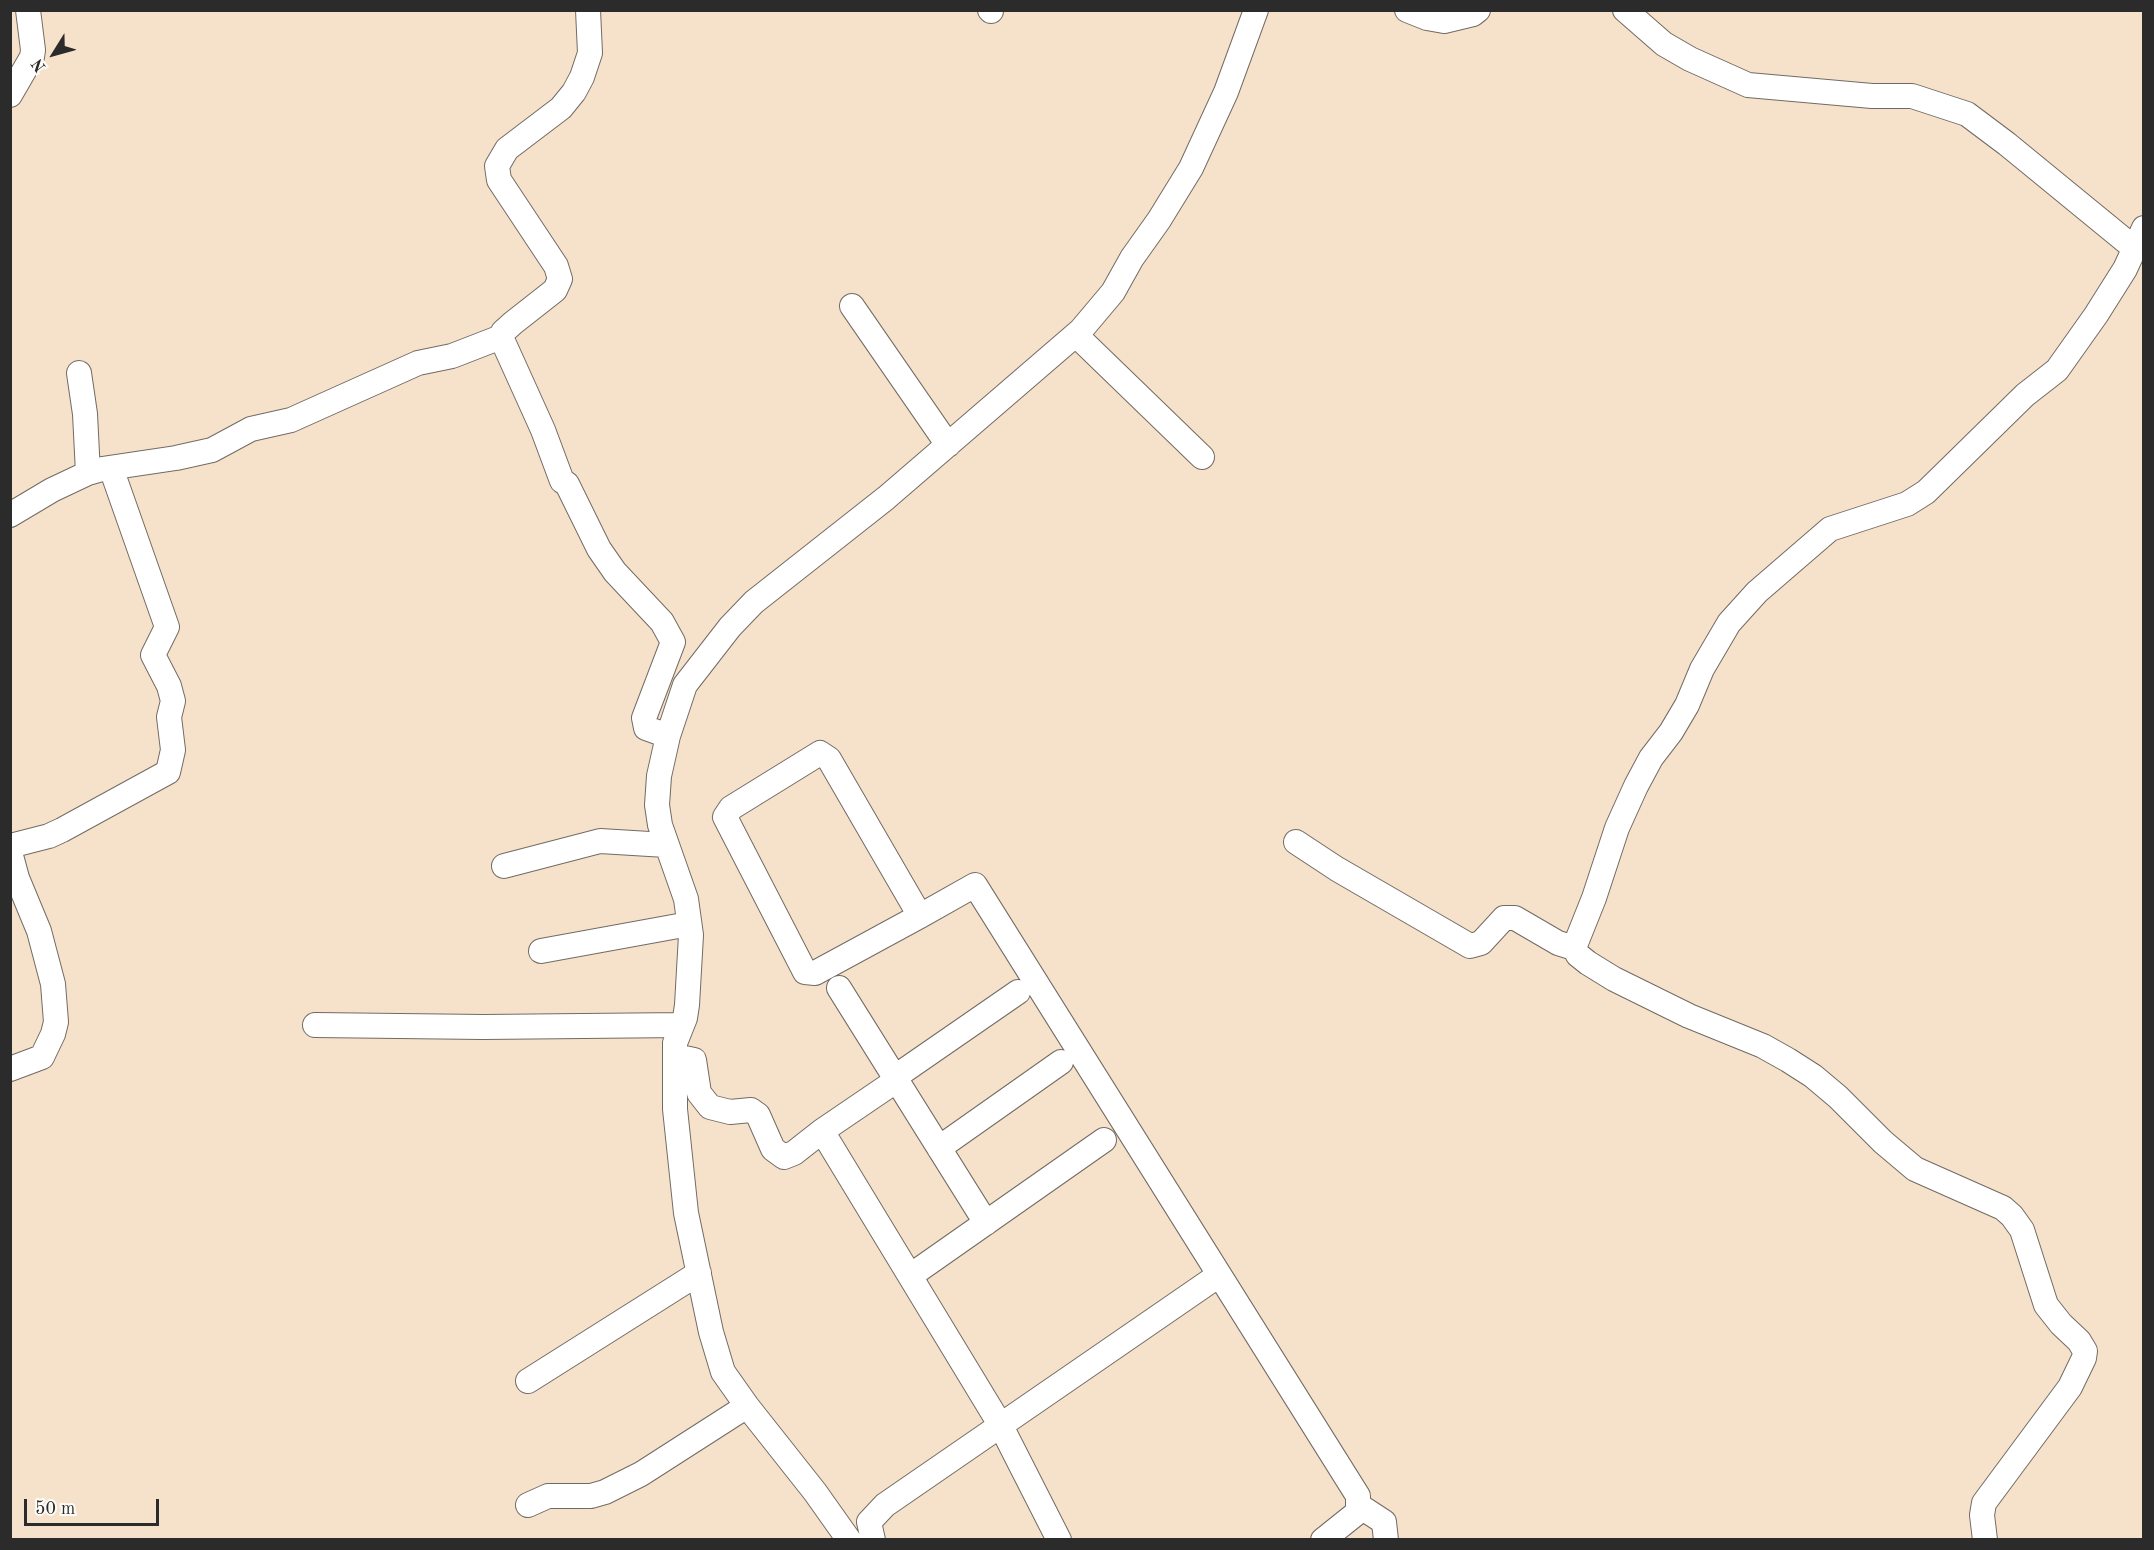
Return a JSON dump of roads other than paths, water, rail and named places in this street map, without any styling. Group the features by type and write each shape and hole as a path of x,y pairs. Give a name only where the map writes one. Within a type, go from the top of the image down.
{"street":[{"path":"10,95 32,57 28,10"},
{"path":"10,515 52,490 100,471 212,450 251,429 291,420 418,363 452,356 501,337 513,322 555,290 560,279 556,266 499,180 497,166 507,149 561,108 574,92 590,53 588,10"},
{"path":"849,1539 723,1372 711,1332 681,1178 675,1109 675,1042 687,1005 691,935 686,899 660,825 657,805 661,760 685,685 730,627 754,602 839,536 1076,335 1113,292 1132,258 1191,168 1226,92 1256,10"},
{"path":"1407,10 1427,18 1444,21 1473,14 1478,10"},
{"path":"1574,948 1594,898 1617,828 1636,786 1651,758 1671,732 1687,705 1702,669 1729,623 1757,592 1830,529 1907,504 1926,492 2025,395 2057,370 2125,269 2139,238 1967,114 1912,96 1872,96 1748,84 1690,59 1664,44 1624,10"},
{"path":"852,306 948,445"},
{"path":"1076,335 1202,457"},
{"path":"501,337 543,430 562,481 567,484 599,549 615,572 662,622 673,642 644,718 646,728 668,736"},
{"path":"10,846 49,836 62,830 168,772 173,750 169,717 173,701 166,680 153,655 167,627 100,471 85,414 80,373"},
{"path":"920,916 829,759 820,753 730,808 725,817 805,972 815,973 920,916 975,885 1358,1496 1358,1512 1323,1539"},
{"path":"504,866 600,841 666,845"},
{"path":"1296,842 1337,869 1470,946 1481,943 1504,918 1515,918 1558,943 1574,948 1578,955 1588,963 1614,979 1689,1016 1763,1046 1814,1076 1883,1142 1915,1169 2003,1208 2012,1216 2022,1230 2046,1305 2079,1341 2085,1351 2070,1387 1984,1503 1982,1515 1985,1539"},
{"path":"10,852 17,878 39,931 54,984 56,1022 42,1057 10,1070"},
{"path":"541,951 689,924"},
{"path":"839,988 986,1223"},
{"path":"675,1056 694,1060 699,1093 710,1107 730,1112 751,1110 758,1115 773,1149 784,1157 794,1153 1018,992"},
{"path":"315,1025 483,1027 682,1024"},
{"path":"939,1148 1061,1062"},
{"path":"822,1131 1000,1426 1059,1539"},
{"path":"910,1276 1104,1140"},
{"path":"528,1381 699,1273"},
{"path":"873,1539 868,1522 885,1504 1219,1275"},
{"path":"528,1505 548,1496 591,1496 605,1492 641,1474 747,1406"},
{"path":"1358,1505 1384,1522 1386,1539"}]}
